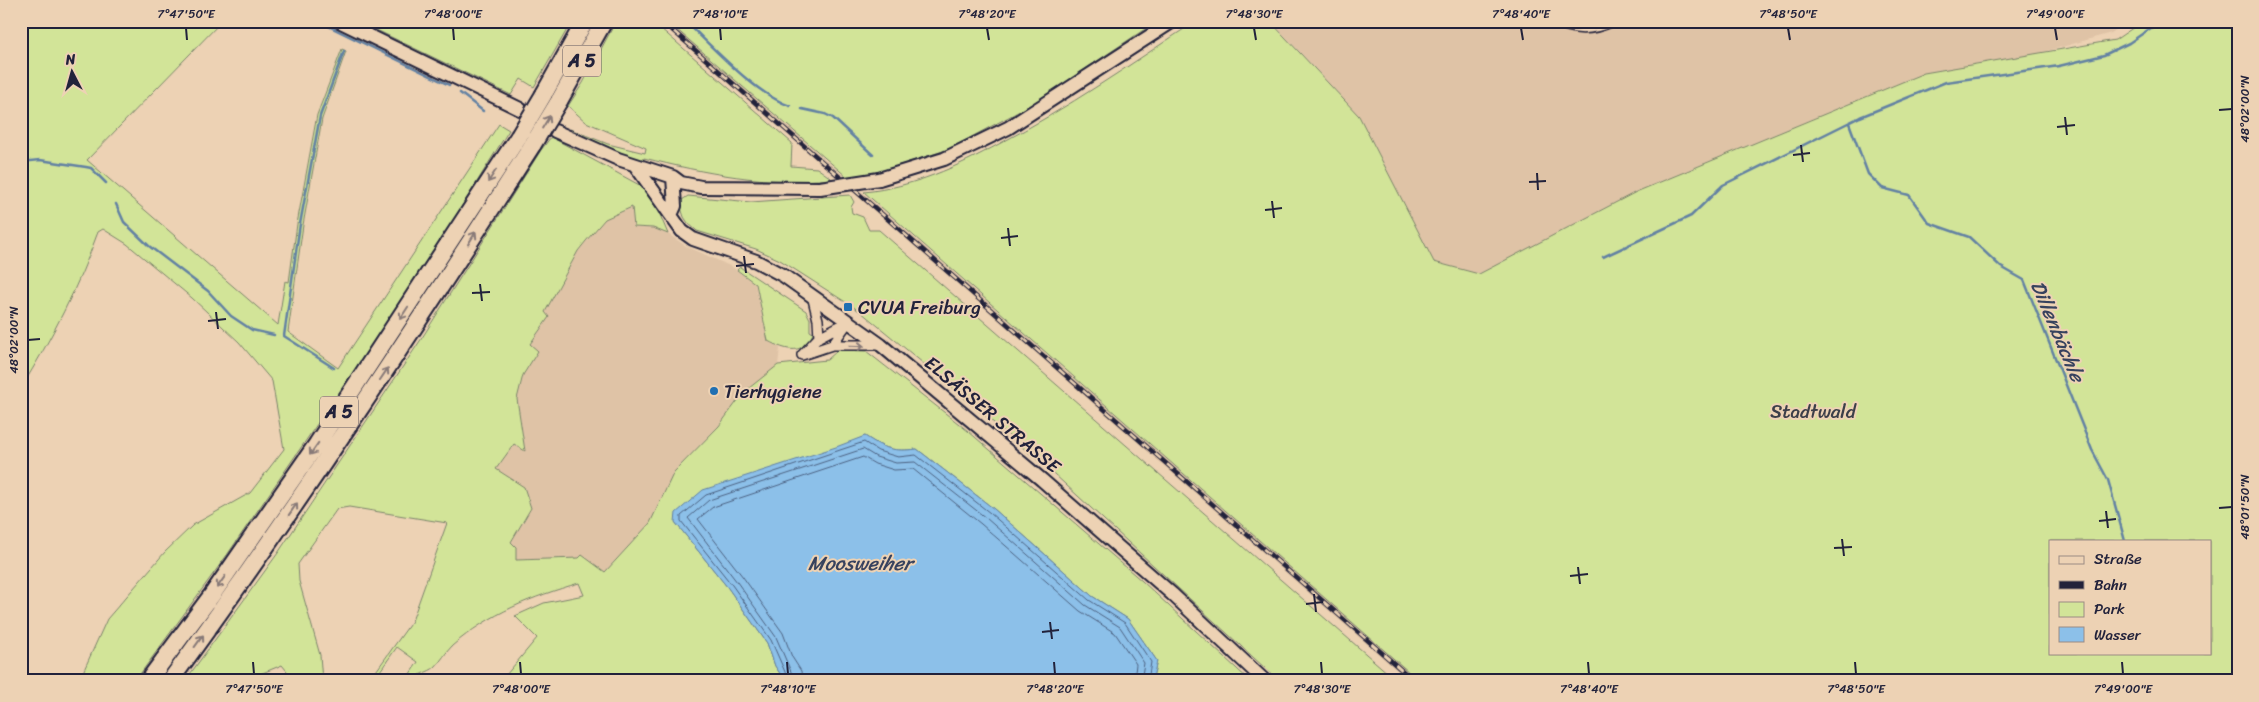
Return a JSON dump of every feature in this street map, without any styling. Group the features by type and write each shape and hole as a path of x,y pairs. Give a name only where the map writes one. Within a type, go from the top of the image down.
{"highway":[{"name":"A 5","path":"552,97 585,21"},
{"name":"A 5","path":"170,681 334,449 435,298 552,97 604,21"},
{"name":"A 5","path":"148,681 212,595 526,140"}],"main road":[{"path":"339,21 520,109"},
{"path":"555,130 585,145 635,165 673,177 681,183 701,187 820,188 879,179 944,159 993,136 1050,102 1173,21"},
{"name":"ELSÄSSER STRASSE","path":"635,165 682,231 693,239 756,261 789,278 849,321 1042,480 1172,594 1265,681"},
{"path":"662,201 664,186 673,177"},
{"path":"671,215 675,206 673,177"}],"street":[{"path":"1556,21 1572,28 1587,29 1613,21"},
{"path":"812,294 818,320 819,337"},
{"path":"849,321 819,337 802,355 832,344 881,346"},
{"path":"832,344 849,321"}],"shaded area":[{"path":"658,21 667,21 1419,681 1409,681"},
{"path":"1271,21 2130,21 2111,33 2037,54 1924,73 1636,192 1480,274 1434,262 1359,116"},
{"path":"632,207 634,227 653,228 668,234 686,246 732,267 755,284 768,341 780,348 778,365 744,392 719,426 674,472 650,523 605,572 579,558 516,560 511,543 531,508 524,487 496,469 514,444 525,451 517,399 523,375 537,352 530,344 549,317 545,312 578,251 605,219"}],"green space":[{"path":"21,21 222,21 87,160 278,325 285,281 289,282 297,224 317,115 342,49 346,51 322,119 303,225 288,332 338,368 499,124 509,130 415,282 227,555 135,681 79,681 107,619 165,552 193,525 250,493 284,449 272,381 239,342 192,298 127,244 103,229 98,232 64,312 21,388"},
{"path":"358,21 572,21 534,87 521,79 511,95"},
{"path":"616,21 636,23 652,21 792,143 791,166 817,168 831,178 783,181 736,177 644,158 643,161 622,155 569,132 570,129 608,144 645,153 646,148 586,122 568,106 583,83"},
{"path":"667,21 1157,21 1031,105 949,149 879,172 847,177"},
{"name":"Stadtwald","path":"1196,21 1270,21 1359,116 1434,262 1479,274 1636,192 1924,73 2115,40 2143,21 2238,21 2238,681 1419,681 864,192 900,186 951,168 1025,130 1075,101"},
{"path":"551,137 643,187 653,198 668,234 653,228 634,227 632,207 605,219 578,251 545,312 549,317 530,344 538,351 523,375 517,399 525,451 514,444 496,469 524,487 531,508 511,542 516,547 516,560 579,558 582,555 605,572 650,523 674,472 719,426 744,392 778,365 827,360 838,350 866,351 968,431 1142,581 1250,681 1152,681 1157,661 1128,619 1092,596 994,509 917,449 890,449 865,436 675,522 728,588 767,643 775,666 785,681 501,681 537,638 515,616 544,603 584,595 579,583 528,600 496,615 466,634 452,646 435,667 417,676 412,681 405,681 418,662 397,647 373,681 369,681 412,621 447,523 349,507 337,509 298,564 299,581 320,655 322,681 295,681 282,665 243,681 185,681 278,553 420,341"},
{"path":"850,195 854,202 851,207 852,213 863,217 869,230 879,230 1397,681 1279,681 1053,473 861,312 780,260 756,249 697,231 688,223 681,208 682,200 688,196 751,202"},
{"path":"740,267 806,311 810,319 810,331 813,333 805,345 800,348 788,349 768,341 756,284 737,270"}],"water":[{"name":"Moosweiher","path":"865,436 878,444 895,450 917,449 994,509 1092,596 1128,619 1157,661 1152,681 785,681 775,666 767,643 728,588 675,522 676,513 703,490"}],"waterway":[{"path":"318,21 449,85"},
{"path":"685,21 748,80 776,100 790,106"},
{"path":"1603,257 1691,216 1723,185 1860,117 1946,82 2059,66 2104,55 2129,43 2161,21"},
{"path":"334,368 284,336 300,224 320,116 344,51"},
{"path":"460,93 483,111"},
{"path":"802,109 825,114 833,118 873,155"},
{"name":"Dillenbächle","path":"1849,123 1868,174 1882,188 1909,195 1929,223 1969,237 2001,267 2024,280 2092,450 2108,480 2125,540"},
{"path":"21,162 40,160 91,168 106,183"},
{"path":"116,204 124,222 149,246 208,291 231,316 252,330 274,335"}],"railway":[{"path":"662,21 1414,681"}],"place":[{"name":"CVUA Freiburg","path":"848,307"},
{"name":"Tierhygiene","path":"714,391"}]}
